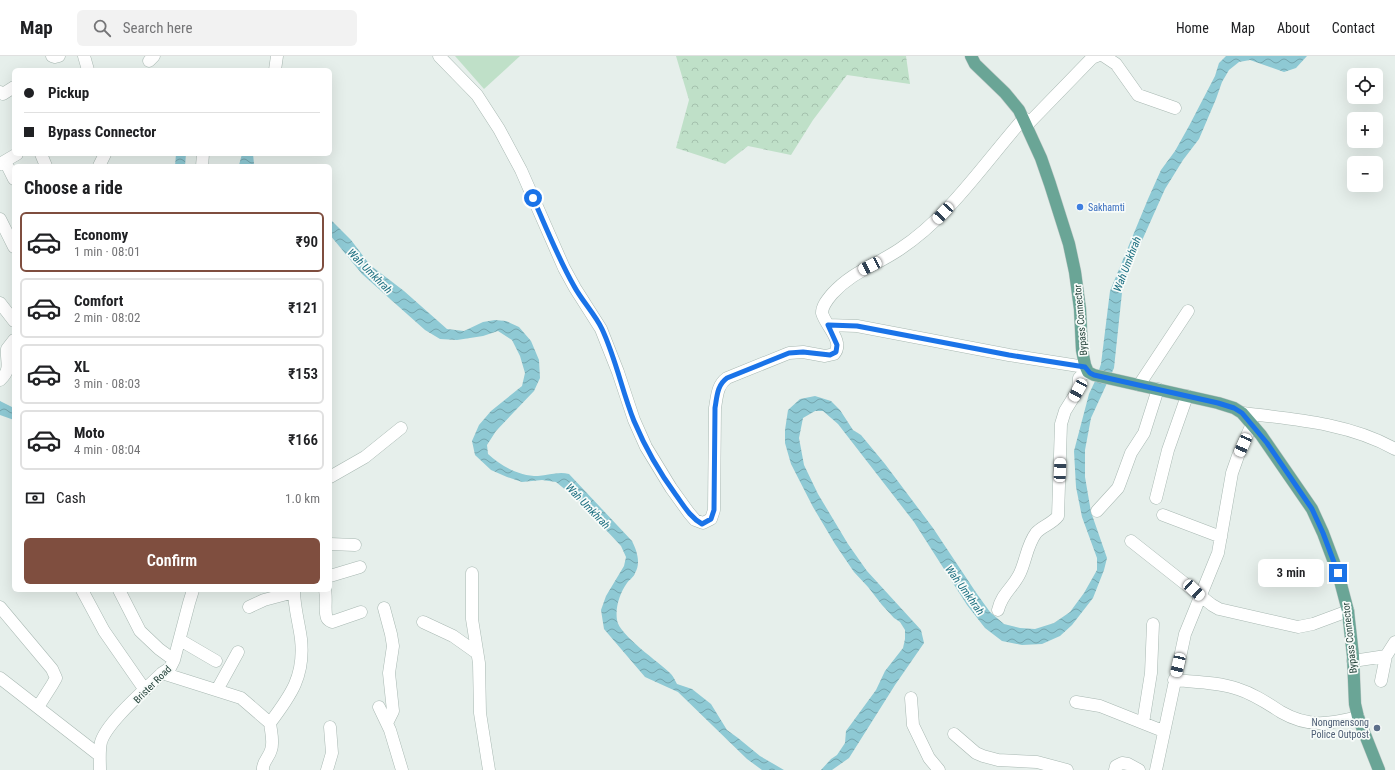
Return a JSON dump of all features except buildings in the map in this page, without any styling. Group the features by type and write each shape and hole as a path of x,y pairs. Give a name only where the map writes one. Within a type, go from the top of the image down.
{"main road":[{"name":"Bypass Connector","path":"976,63 1012,99 1025,122 1050,184 1069,244 1075,272 1080,309 1082,350 1089,371 1138,385 1234,408 1242,413 1267,443 1312,509 1323,533 1335,566 1348,611 1353,661 1355,704 1358,717 1379,770"}],"street":[{"path":"52,56 58,56"},
{"path":"84,56 87,68"},
{"path":"275,68 276,56"},
{"path":"439,56 477,95 499,129 521,170 574,288 602,329 634,420 646,447 671,488 695,520 702,524 713,516 714,510 715,408 717,395 721,384 727,378 789,353 803,352 826,356 834,354 837,345 823,316 822,309 828,298 839,286 858,272 897,251 924,232 1025,122 1092,58 1097,56"},
{"path":"1104,56 1116,64 1138,95 1176,108"},
{"path":"0,92 3,94 12,88"},
{"path":"12,176 3,162 14,156"},
{"path":"0,219 12,238"},
{"path":"1138,385 1188,311"},
{"path":"828,325 857,326 1089,371"},
{"path":"0,380 8,368 7,350 12,343"},
{"path":"998,610 1000,600 1020,573 1029,544 1040,529 1053,522 1058,516 1061,424 1065,411 1078,390 1079,378 1089,371"},
{"path":"1097,511 1118,488 1131,453 1144,432 1158,389"},
{"path":"1156,498 1168,450 1187,396"},
{"path":"1242,413 1313,423 1347,430 1381,441 1395,449"},
{"path":"1156,770 1163,731 1185,634 1214,565 1218,552 1232,473 1252,424"},
{"path":"332,476 366,457 401,428"},
{"path":"1163,515 1221,536"},
{"path":"1131,541 1200,596 1219,609 1298,627 1309,625 1348,611"},
{"path":"332,544 355,545"},
{"path":"332,575 360,567"},
{"path":"472,573 472,619 479,663 480,713 489,770"},
{"path":"83,592 104,631 145,690"},
{"path":"120,592 140,630 159,649 174,660"},
{"name":"Brister Road","path":"100,770 99,755 101,742 115,720 162,673 170,668 180,640 192,592"},
{"path":"249,607 264,600 291,592"},
{"path":"263,770 263,764 269,756 272,748 270,724 293,690 300,673 302,657 294,592"},
{"path":"326,592 327,598 326,617 328,620 332,622 361,612"},
{"path":"384,608 391,634 392,646 389,680 393,711 387,723"},
{"path":"1,609 52,669 56,678 38,707"},
{"path":"423,622 453,636 477,653"},
{"path":"1142,723 1150,673 1153,624"},
{"path":"180,640 216,661"},
{"path":"1381,680 1386,656 1395,642"},
{"path":"217,690 238,652"},
{"path":"1353,661 1386,656"},
{"path":"162,673 241,698 270,724"},
{"path":"0,678 99,755"},
{"path":"1174,680 1224,685 1256,696 1289,716 1314,723 1329,724 1358,717"},
{"path":"911,698 913,725 929,758 939,770"},
{"path":"1076,702 1100,706 1163,731"},
{"path":"379,707 387,723 402,770"},
{"path":"327,770 332,754 330,727"},
{"path":"954,734 976,753 982,756 998,760 1036,762 1067,770"},
{"path":"1115,770 1116,766 1122,763 1128,764 1139,770"}],"green space":[{"path":"455,56 520,56 484,89"},
{"path":"676,56 906,56 910,84 847,75 813,120 791,155 748,146 725,164 676,148 689,100"}],"water":[{"name":"Wah Umkhrah","path":"1226,56 1307,56 1296,68 1284,72 1250,60 1239,62 1229,70 1222,82 1199,139 1183,160 1165,189 1123,283 1114,368 1091,418 1085,450 1085,477 1091,512 1107,558 1093,598 1072,625 1060,636 1042,644 1022,645 1002,641 985,628 967,605 914,522 838,424 823,411 815,411 803,418 799,438 804,465 818,494 848,544 867,571 921,630 924,643 895,685 849,758 832,770 821,770 837,755 845,743 846,731 876,690 885,671 903,648 905,630 900,622 894,618 882,605 854,572 813,507 791,464 785,443 788,410 800,399 815,396 831,401 840,410 853,430 861,435 885,464 933,528 990,612 1004,624 1020,628 1035,629 1054,623 1070,612 1084,593 1097,570 1097,558 1082,517 1076,487 1074,451 1089,394 1101,364 1110,291 1161,170 1175,151 1215,76 1219,63"},
{"path":"176,156 186,156 185,164 175,164"},
{"path":"241,156 253,156 254,164 239,164"},
{"name":"Wah Umkhrah","path":"332,221 351,240 370,265 404,291 447,329 464,331 483,322 495,320 506,321 519,327 531,341 539,360 540,378 534,391 496,431 487,445 488,454 511,470 531,476 558,473 569,474 632,541 637,553 638,565 633,577 624,587 620,596 617,610 617,620 619,626 632,641 673,676 677,684 692,689 711,704 727,730 760,756 784,770 762,770 747,759 678,692 645,677 604,629 601,610 606,596 624,566 626,557 621,546 578,500 556,482 542,480 522,482 507,477 491,470 475,455 472,441 479,425 491,411 522,386 525,373 520,356 512,340 498,331 483,336 457,340 440,339 425,330 362,274 332,237"},
{"path":"0,401 12,407 12,419 0,415"}],"place":[{"name":"Sakhamti","path":"1080,207"},
{"name":"Nongmensong Police Outpost","path":"1377,728"}],"route":[{"path":"533,198 574,288 602,329 634,420 646,447 671,488 689,513 695,520 702,524 711,519 714,510 715,408 717,395 723,381 789,353 803,352 826,356 834,354 836,352 837,345 834,335 828,325 857,326 1009,355 1085,367 1087,371 1094,375 1210,401 1234,408 1242,413 1261,435 1312,509 1338,573"}]}
